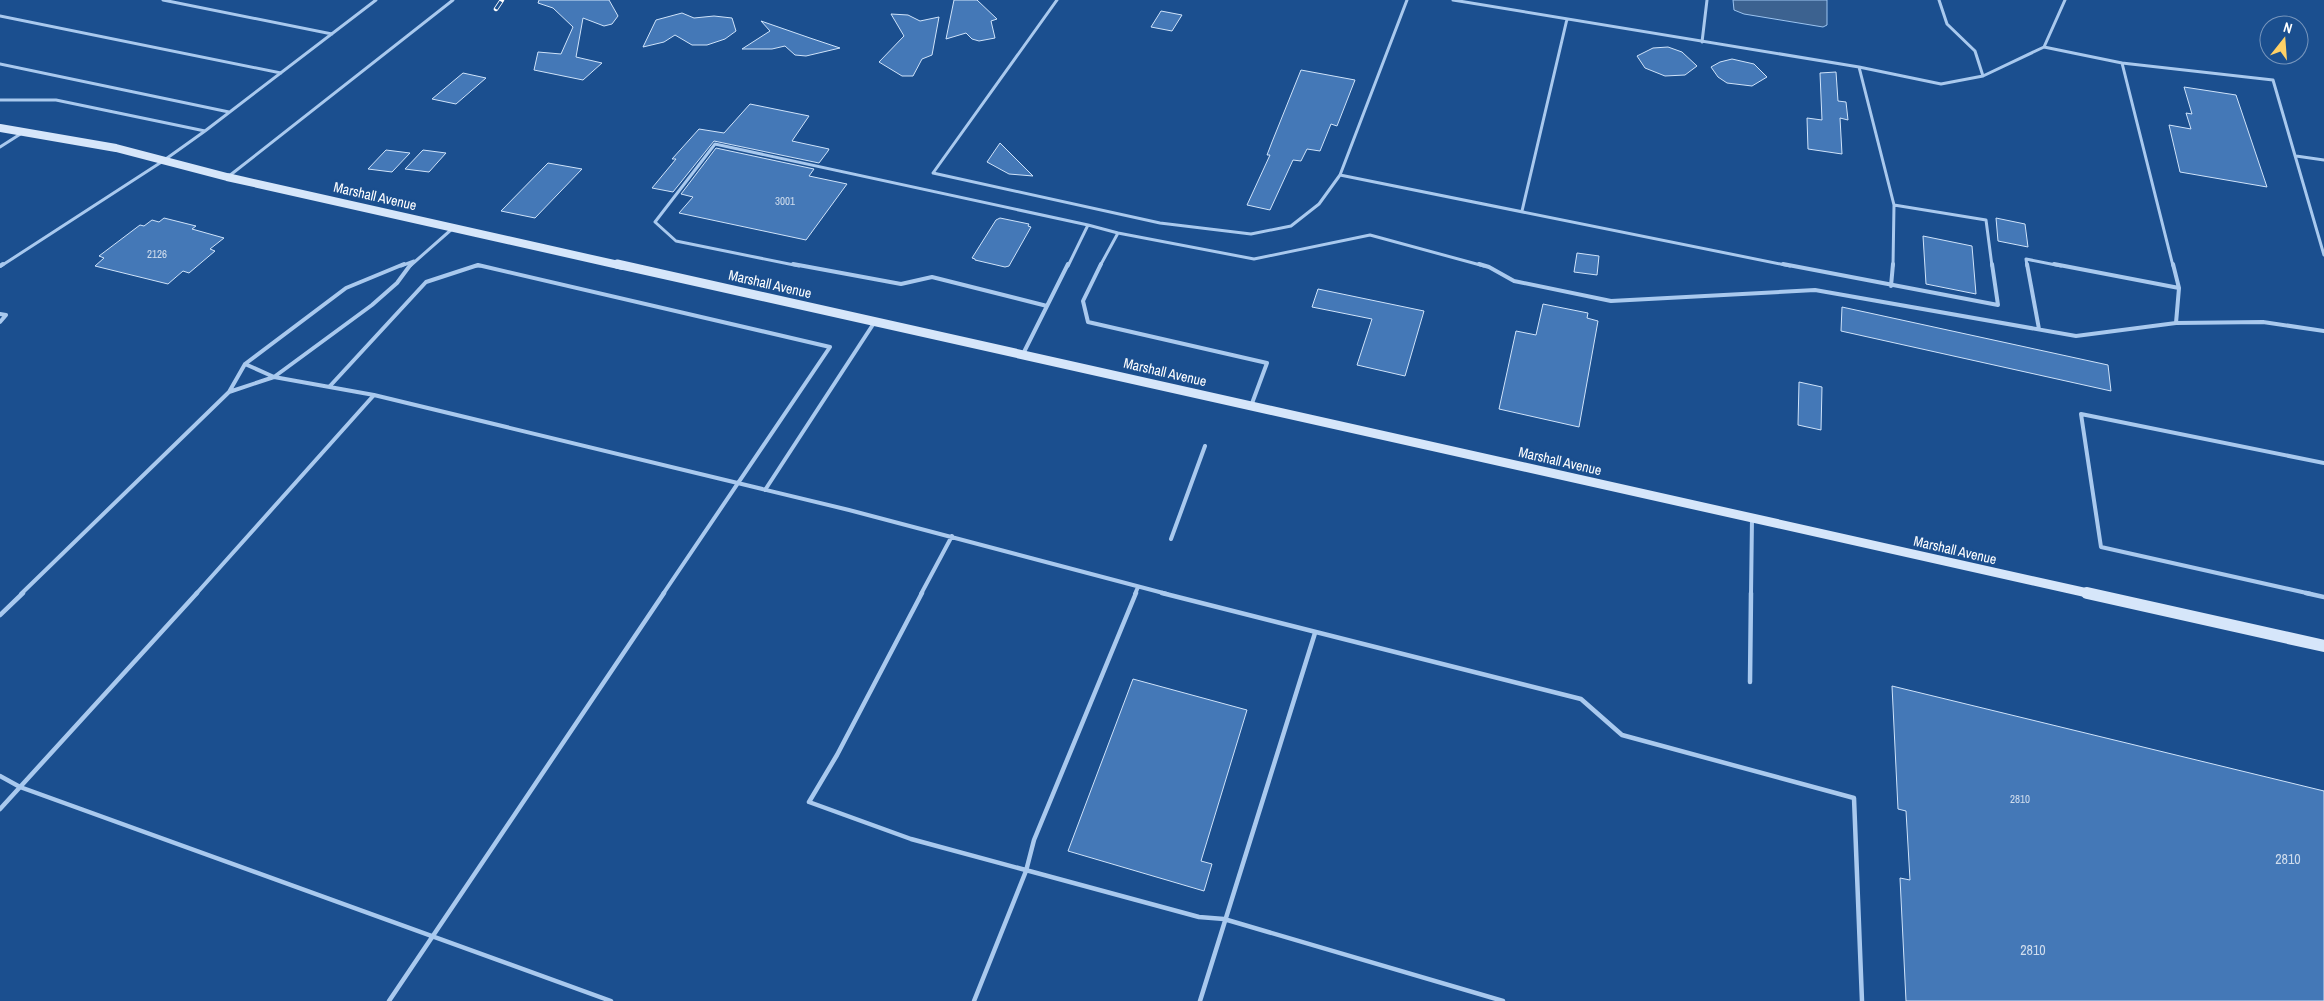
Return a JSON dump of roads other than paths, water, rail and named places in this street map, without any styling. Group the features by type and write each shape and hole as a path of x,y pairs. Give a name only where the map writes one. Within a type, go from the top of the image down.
{"street":[{"name":"Marshall Avenue","path":"0,128 116,148 227,178 454,227 2324,646"}],"lane":[{"path":"163,0 332,34"},
{"path":"0,266 164,160 205,131 376,0"},
{"path":"227,178 452,0"},
{"path":"1056,0 933,173 1160,223 1251,234 1291,226 1319,204 1340,175 1407,0"},
{"path":"1453,0 1858,67 1942,84 1983,76 2044,47 2122,63 2273,80 2324,255"},
{"path":"1702,42 1707,0"},
{"path":"1939,0 1947,24 1975,51 1983,76"},
{"path":"2044,47 2065,0"},
{"path":"0,16 280,73"},
{"path":"1522,211 1567,20"},
{"path":"2122,63 2179,288 2176,324"},
{"path":"0,64 229,112"},
{"path":"1858,67 1894,205 1894,256 1891,286"},
{"path":"0,100 56,100 205,131"},
{"path":"0,147 24,131"},
{"path":"1048,306 932,277 901,284 676,241 655,222 715,144 1088,225 1118,234 1254,259 1370,236 1489,268 1514,282 1611,301 1815,290 1875,299 2076,336 2176,324 2263,322 2324,331"},
{"path":"2296,156 2324,160"},
{"path":"1340,175 1891,286 1998,305 1986,220 1894,205"},
{"path":"1022,354 1088,225"},
{"path":"229,392 274,377 372,306 397,284 414,261 454,227"},
{"path":"1118,234 1092,280 1083,302 1088,322 1267,363 1251,406"},
{"path":"2039,329 2026,259 2179,288"},
{"path":"0,615 229,392 245,364 346,288 379,273 414,261"},
{"path":"330,386 426,282 478,265 830,347 389,1001"},
{"path":"0,314 6,315 0,322"},
{"path":"765,490 875,321"},
{"path":"245,364 274,377 374,395 952,536 1315,633 1581,699 1622,735 1854,798 1862,1001"},
{"path":"0,809 374,395"},
{"path":"2324,464 2081,414 2100,547 2324,597"},
{"path":"1171,539 1205,446"},
{"path":"1750,682 1752,518"},
{"path":"952,536 836,755 809,802 911,840 1199,916 1224,919 1503,1001"},
{"path":"974,1001 1026,871 1034,840 1138,587"},
{"path":"1200,1001 1224,919 1315,633"},
{"path":"0,776 20,787 432,938 611,1001"}],"water":[{"path":"1733,0 1827,0 1827,25 1823,27 1744,14 1734,10"}],"railway":[{"path":"496,9 502,0"}]}
